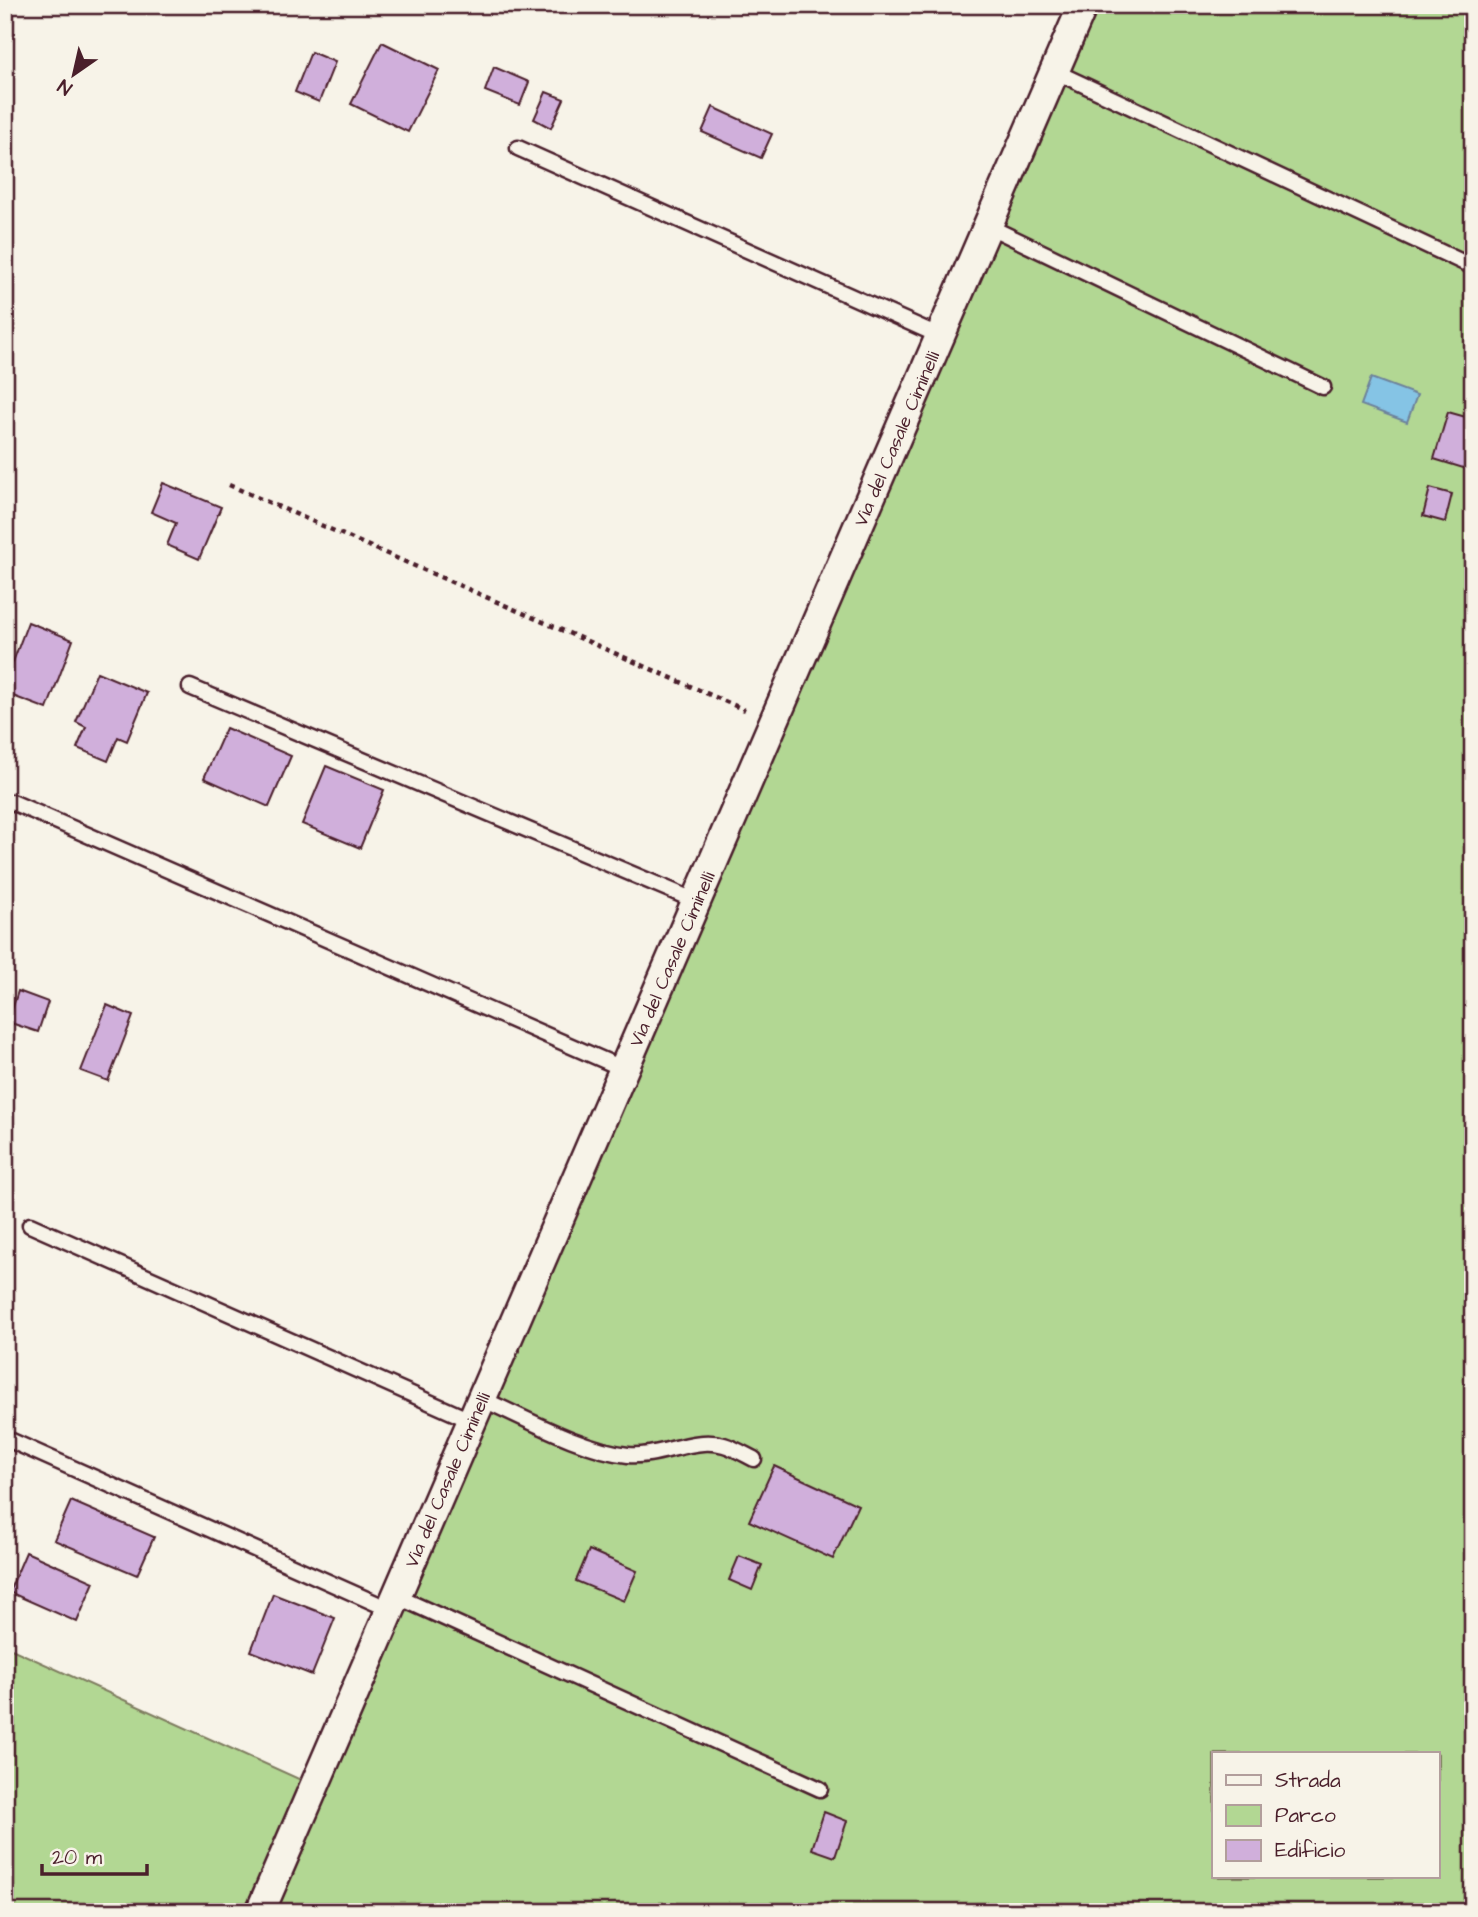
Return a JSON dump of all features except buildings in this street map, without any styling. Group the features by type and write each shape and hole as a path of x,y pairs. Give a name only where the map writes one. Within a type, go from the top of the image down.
{"street":[{"name":"Via del Casale Ciminelli","path":"260,1912 1083,5"}],"lane":[{"path":"1054,71 1473,267"},
{"path":"518,149 940,336"},
{"path":"988,226 1323,387"},
{"path":"190,687 696,901"},
{"path":"12,802 624,1069"},
{"path":"30,1225 477,1410 604,1451 649,1455 710,1444 724,1445 754,1459"},
{"path":"5,1438 820,1789"}],"path":[{"path":"229,485 774,722"}],"green space":[{"path":"1083,5 1473,5 1473,1912 5,1912 5,1646 314,1786"}],"water":[{"path":"1371,378 1417,395 1407,422 1361,405"}]}
